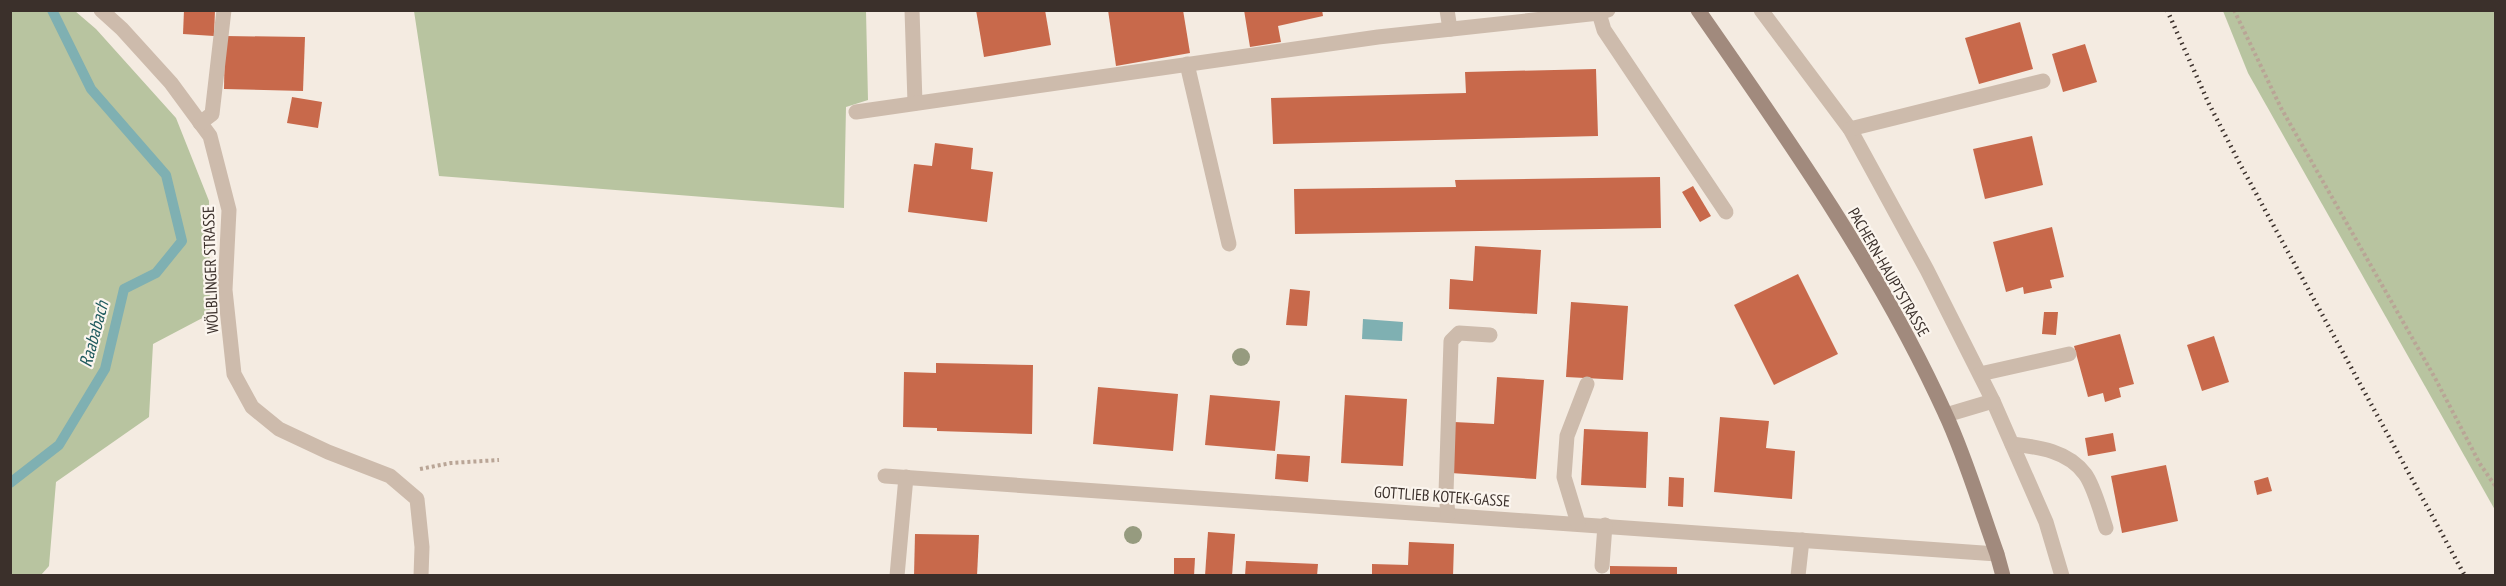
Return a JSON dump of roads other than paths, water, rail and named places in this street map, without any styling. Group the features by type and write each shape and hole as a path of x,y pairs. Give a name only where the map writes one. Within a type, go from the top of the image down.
{"main road":[{"name":"PACHERN-HAUPTSTRASSE","path":"1698,10 1784,133 1867,266 1905,332 1946,415 2003,576"}],"street":[{"name":"WÖLBLINGER STRASSE","path":"101,10 122,28 171,83 210,136 229,210 225,290 234,374 252,407 279,429 328,452 390,476 417,499 422,547 421,576"},
{"path":"200,123 212,114 224,10"},
{"path":"912,10 915,103"},
{"path":"1447,10 1450,29"},
{"name":"PACHERN-HAUPTSTRASSE","path":"1761,10 1850,129 1927,270 1980,374 2012,444 2046,522 2062,576"},
{"path":"856,112 1378,37 1603,12 1604,30 1726,212"},
{"path":"1187,64 1229,244"},
{"path":"1850,129 2043,81"},
{"path":"1448,515 1446,493 1451,341 1459,333 1490,335"},
{"path":"1980,374 2069,354"},
{"path":"1578,523 1564,477 1566,436 1587,384"},
{"path":"1946,415 1993,401"},
{"path":"2012,444 2032,446 2060,454 2085,475 2106,528"},
{"name":"GOTTLIEB KOTEK-GASSE","path":"885,476 1997,554"},
{"path":"897,576 906,477"},
{"path":"1602,566 1605,525"},
{"path":"1798,576 1802,540"}],"water":[{"path":"1363,319 1403,322 1402,341 1362,339"}],"waterway":[{"name":"Raababach","path":"10,483 59,445 105,369 124,289 156,273 182,241 166,175 91,89 52,10"}],"railway":[{"path":"2167,10 2209,104 2241,166 2465,576"}]}
